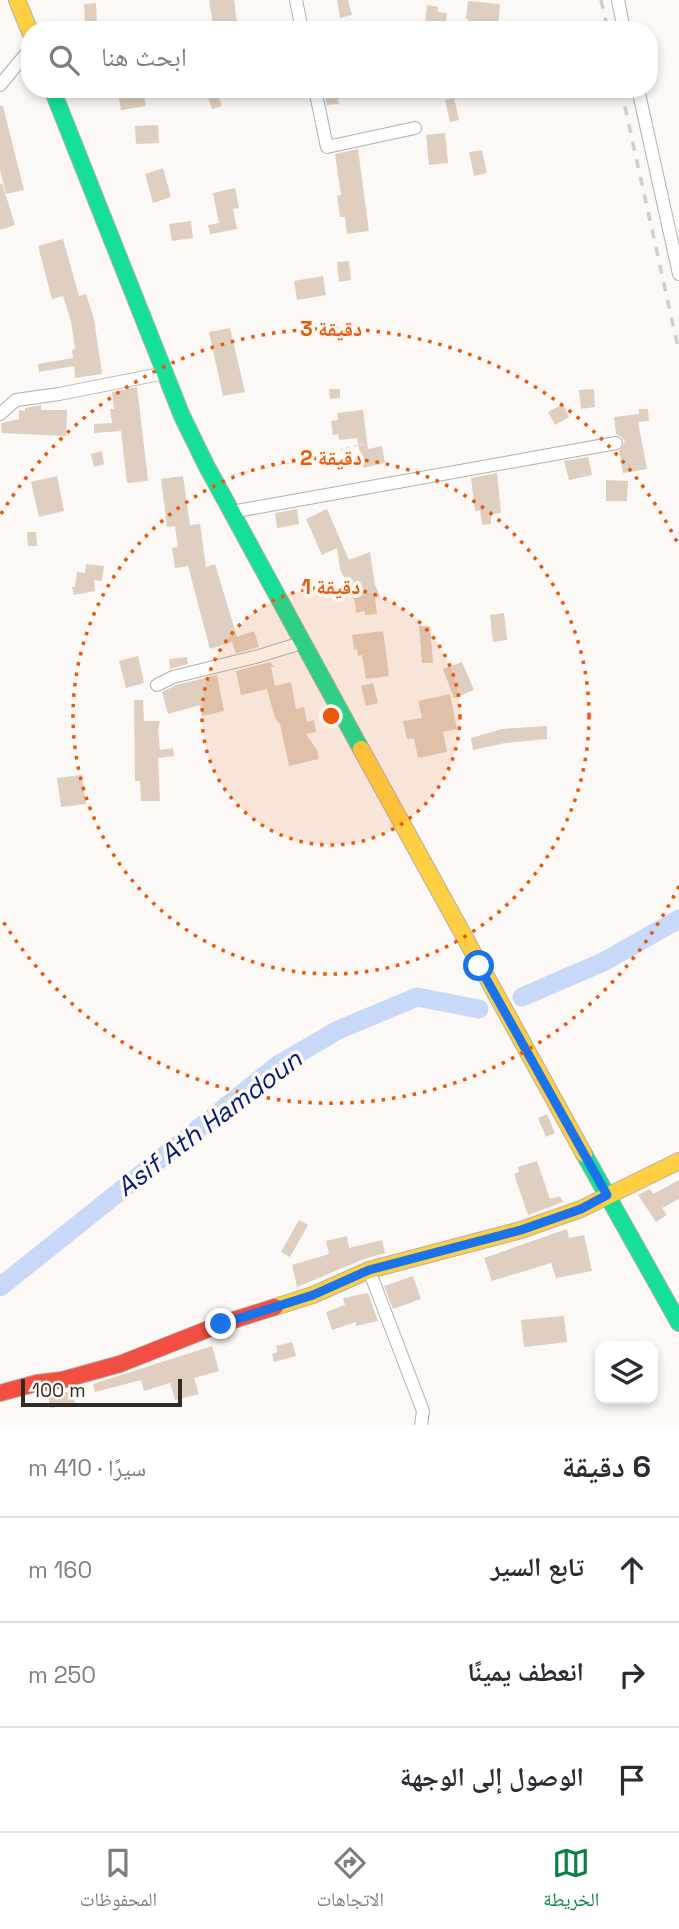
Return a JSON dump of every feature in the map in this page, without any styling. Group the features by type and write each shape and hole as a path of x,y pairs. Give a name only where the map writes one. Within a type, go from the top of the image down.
{"main road":[{"path":"17,0 26,21"},
{"path":"56,98 165,373 213,479 301,643 679,1323"},
{"path":"0,1393 120,1364 221,1324 313,1295 369,1270 521,1230 581,1209 679,1161"}],"street":[{"path":"296,0 300,21"},
{"path":"618,0 622,21"},
{"path":"0,85 21,60"},
{"path":"317,98 327,147 415,128"},
{"path":"640,98 679,274"},
{"path":"0,414 16,400 165,373"},
{"path":"231,512 616,443"},
{"path":"157,685 173,677 301,643"},
{"path":"369,1270 423,1411 421,1425"}],"path":[{"path":"213,479 285,465 311,455 364,444"}],"building":[{"path":"209,0 234,0 237,21 212,21"},
{"path":"337,0 348,0 352,15 340,18"},
{"path":"468,1 500,4 499,21 466,19"},
{"path":"96,3 97,21 85,21 84,4"},
{"path":"427,5 438,7 438,12 447,13 446,21 425,21"},
{"path":"119,98 145,98 146,106 121,110"},
{"path":"208,98 219,98 222,106 212,109"},
{"path":"326,98 342,98 338,99 339,104 327,105"},
{"path":"454,98 459,120 450,122 445,100"},
{"path":"0,106 3,106 24,190 6,194 0,170"},
{"path":"158,125 159,143 136,144 135,126"},
{"path":"445,133 448,163 429,165 426,135"},
{"path":"358,149 369,231 347,234 345,217 340,217 337,196 341,195 335,154"},
{"path":"482,150 487,173 474,176 469,152"},
{"path":"163,168 171,197 153,203 145,174"},
{"path":"2,183 15,225 0,230 0,184"},
{"path":"235,188 239,208 233,209 237,229 210,234 208,225 219,223 213,193"},
{"path":"191,221 193,238 172,241 169,224"},
{"path":"63,239 79,296 86,294 94,319 102,374 75,378 74,366 39,372 38,364 73,358 72,350 75,349 71,321 63,296 52,299 38,246"},
{"path":"349,261 351,280 339,282 337,262"},
{"path":"323,276 326,295 297,300 294,281"},
{"path":"230,328 245,392 223,396 209,332"},
{"path":"137,387 148,481 127,483 121,431 94,433 94,424 112,423 112,392"},
{"path":"329,389 340,389 340,398 330,399"},
{"path":"594,389 595,407 581,409 579,390"},
{"path":"563,404 569,417 555,425 548,412"},
{"path":"41,405 41,410 67,410 66,436 2,433 1,423 19,419 19,410 25,411 25,408"},
{"path":"639,409 648,409 649,421 638,422 647,469 623,473 619,451 625,442 616,434 614,417 639,414"},
{"path":"363,410 368,449 382,446 385,463 363,468 357,438 339,440 338,434 333,435 331,421 338,420 337,413"},
{"path":"102,451 104,464 94,467 91,454"},
{"path":"588,457 592,475 569,480 564,461"},
{"path":"497,473 501,513 491,514 491,524 482,525 480,510 475,511 471,478"},
{"path":"57,476 64,511 39,517 31,482"},
{"path":"183,476 190,525 200,524 206,567 215,564 237,637 254,631 259,647 236,653 232,642 210,649 188,566 175,568 172,548 178,547 175,526 167,527 161,479"},
{"path":"606,480 628,481 627,501 606,501"},
{"path":"297,509 299,524 277,528 275,513"},
{"path":"327,509 349,560 370,552 375,585 380,596 375,598 377,614 365,615 365,611 356,613 355,602 340,569 337,548 322,555 306,519"},
{"path":"27,532 36,532 37,546 28,546"},
{"path":"86,564 104,566 102,581 94,580 95,591 74,595 72,587 75,587 77,572 85,573"},
{"path":"504,613 507,640 493,642 490,615"},
{"path":"419,626 430,626 433,663 422,663"},
{"path":"383,631 389,676 366,679 362,655 358,656 357,649 354,650 352,635"},
{"path":"138,656 144,683 126,688 119,661"},
{"path":"187,657 188,664 170,669 169,659"},
{"path":"270,662 274,667 271,667 275,686 291,682 296,709 304,707 307,722 314,720 316,732 306,734 317,750 319,759 289,766 280,724 275,718 267,689 241,695 236,671"},
{"path":"462,662 474,690 454,698 443,669"},
{"path":"217,675 224,711 202,716 200,705 168,714 162,692 176,685"},
{"path":"373,683 378,703 366,706 361,686"},
{"path":"450,694 457,729 443,732 447,752 418,758 414,738 407,739 403,721 422,718 418,701"},
{"path":"134,700 143,700 144,721 160,721 160,750 173,748 174,756 158,758 160,801 141,801 140,781 135,781"},
{"path":"547,726 547,739 505,743 473,750 471,738 502,729"},
{"path":"82,775 86,804 61,807 57,778"},
{"path":"547,1114 555,1133 546,1137 538,1118"},
{"path":"537,1161 550,1199 560,1196 563,1202 528,1215 514,1174 519,1172 518,1167"},
{"path":"679,1180 679,1199 662,1208 667,1215 656,1222 638,1195 650,1189 653,1194"},
{"path":"299,1220 308,1225 290,1257 281,1252"},
{"path":"567,1229 569,1238 584,1235 592,1271 556,1278 551,1263 492,1281 484,1258"},
{"path":"347,1236 349,1248 382,1240 385,1253 297,1287 292,1265 329,1254 326,1241"},
{"path":"413,1276 421,1299 393,1309 384,1286"},
{"path":"368,1293 378,1321 356,1326 356,1322 332,1330 326,1312 345,1305 343,1298"},
{"path":"564,1316 567,1342 524,1347 521,1320"},
{"path":"292,1342 296,1356 274,1362 272,1354 277,1352 276,1346"},
{"path":"212,1346 219,1371 194,1378 199,1394 175,1400 170,1383 144,1391 141,1380 95,1392 93,1384"},
{"path":"73,1391 75,1404 50,1408 48,1395"}],"waterway":[{"name":"Asif Ath Hamdoun","path":"522,997 603,962 679,919"},
{"name":"Asif Ath Hamdoun","path":"0,1287 278,1065 338,1030 417,997 479,1009"}],"railway":[{"path":"601,0 606,21"},
{"path":"623,98 679,352"}],"traffic: fast":[{"path":"56,98 182,416 361,749"},
{"path":"584,1154 679,1323"}],"traffic: slow":[{"path":"17,0 26,21"},
{"path":"361,749 584,1154"},
{"path":"275,1307 313,1295 369,1270 521,1230 581,1209 679,1161"}],"traffic: jam":[{"path":"0,1393 120,1364 221,1324 275,1307"}],"route":[{"path":"221,1324 313,1295 369,1270 521,1230 581,1209 607,1195 479,966"}]}
